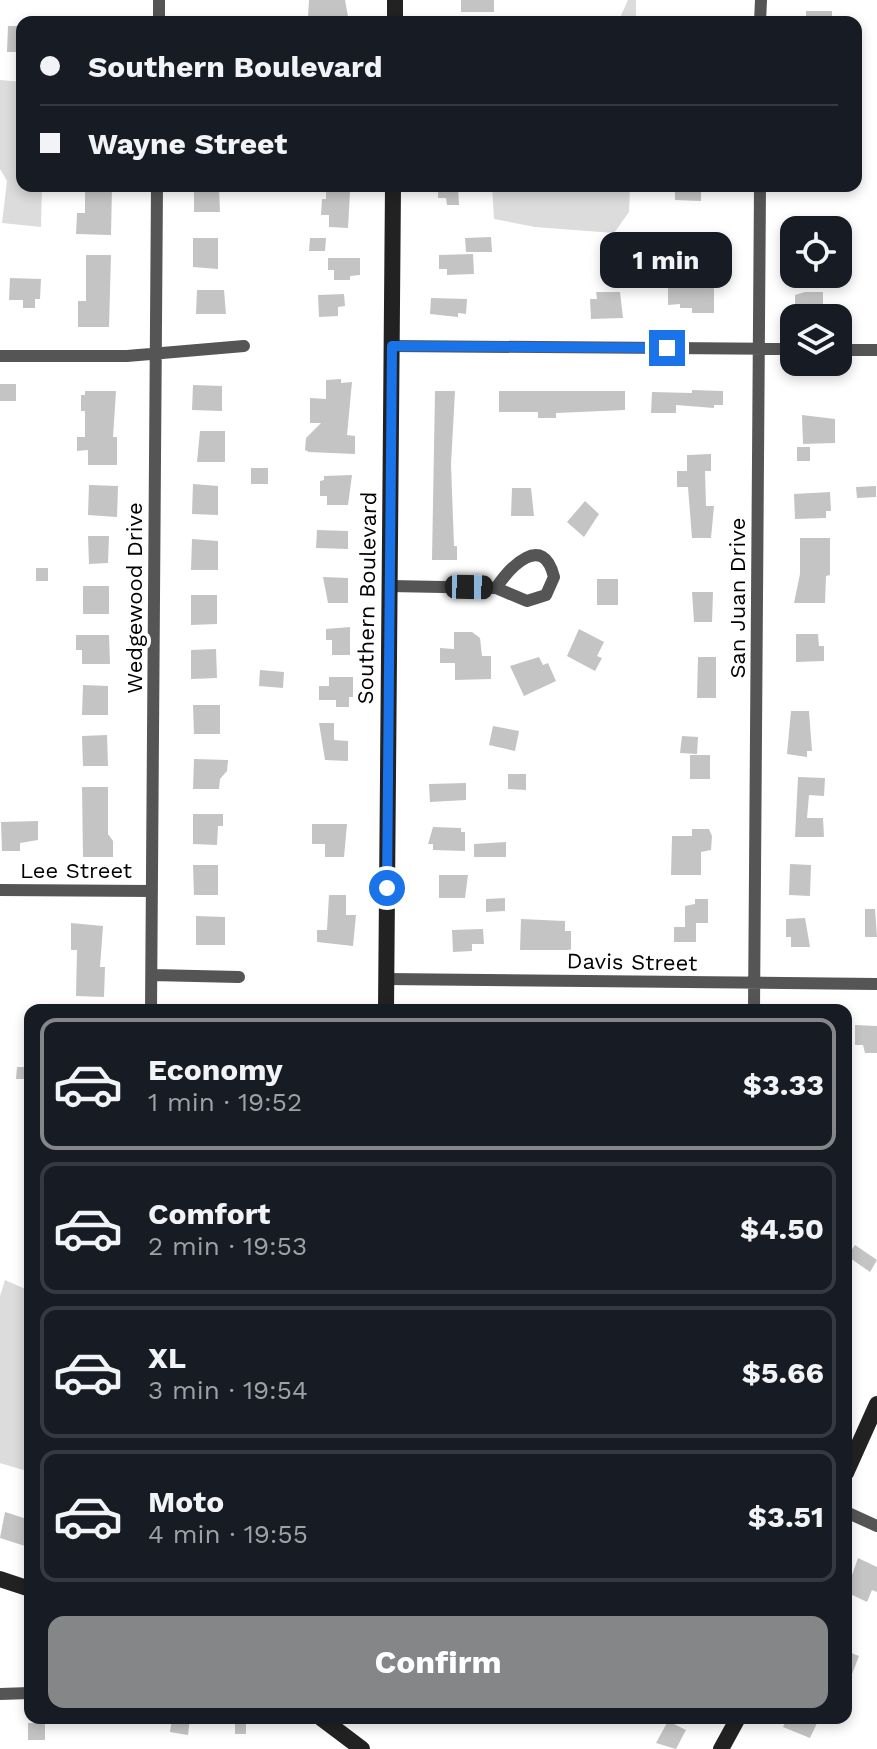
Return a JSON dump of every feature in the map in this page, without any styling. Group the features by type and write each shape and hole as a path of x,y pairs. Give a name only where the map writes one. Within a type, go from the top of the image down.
{"street":[{"name":"Wedgewood Drive","path":"151,1004 157,192"},
{"name":"Southern Boulevard","path":"386,1004 393,192"},
{"name":"San Juan Drive","path":"754,1004 760,192"},
{"path":"0,356 127,356 156,351 244,346"},
{"path":"392,346 780,349"},
{"path":"852,350 877,350"},
{"path":"390,586 496,588 527,601 546,595 554,577 552,567 546,560 526,556 516,561 496,588"},
{"name":"Lee Street","path":"0,890 152,891"},
{"path":"152,975 239,977"},
{"name":"Davis Street","path":"386,979 877,984"},
{"path":"852,1442 877,1404"},
{"path":"852,1515 877,1526"},
{"path":"0,1579 24,1587"},
{"path":"0,1694 24,1693"},
{"path":"329,1724 362,1749"},
{"path":"721,1749 735,1724"}],"shaded area":[{"path":"628,0 636,0 636,16 621,16"},
{"path":"0,80 16,81 16,192 42,192 41,227 2,223 7,181 0,169"},
{"path":"492,192 630,192 629,212 614,233 535,227 494,219"},
{"path":"5,1280 24,1288 24,1470 0,1463 0,1296"}],"building":[{"path":"309,0 345,0 348,16 308,16"},
{"path":"461,0 494,0 494,12 461,12"},
{"path":"806,11 832,11 832,16 806,16"},
{"path":"8,26 16,26 16,52 7,52"},
{"path":"85,192 112,192 111,235 76,234 77,213 85,213"},
{"path":"194,192 219,192 220,212 194,212"},
{"path":"326,192 350,192 348,228 329,227 329,215 321,215 322,199 326,199"},
{"path":"438,192 458,192 459,205 447,205 446,198 438,198"},
{"path":"675,192 701,192 701,201 675,200"},
{"path":"491,237 492,252 466,252 465,238"},
{"path":"193,238 218,238 218,269 193,267"},
{"path":"310,238 326,238 325,251 309,251"},
{"path":"473,254 474,274 447,275 447,269 439,269 439,255"},
{"path":"86,255 111,255 109,327 78,327 78,301 86,301"},
{"path":"328,258 360,258 360,275 350,276 350,280 334,280 334,270 328,270"},
{"path":"10,278 41,279 40,299 35,299 35,308 23,308 23,300 9,300"},
{"path":"714,285 714,313 692,313 692,308 680,308 680,304 668,305 668,286"},
{"path":"197,290 224,290 226,314 196,314"},
{"path":"596,292 620,292 623,318 591,319 590,299 597,299"},
{"path":"823,292 823,304 795,304 795,295"},
{"path":"344,294 345,306 338,307 338,316 319,317 318,295"},
{"path":"431,298 467,299 466,314 458,313 458,317 430,314"},
{"path":"341,379 341,383 352,382 347,435 355,436 355,454 309,452 305,450 306,438 321,423 310,423 310,398 326,399 326,380"},
{"path":"0,384 16,384 16,401 0,401"},
{"path":"193,385 222,386 222,411 192,410"},
{"path":"692,390 723,391 723,405 714,405 714,408 676,405 676,413 651,413 652,392 692,393"},
{"path":"85,391 116,391 113,437 117,437 117,465 88,465 88,450 77,451 77,437 85,437 85,411 81,411 81,395 85,395"},
{"path":"435,391 455,391 451,464 457,560 432,560"},
{"path":"499,391 625,391 625,410 556,413 556,418 538,418 538,412 499,412"},
{"path":"802,415 835,419 835,443 803,444"},
{"path":"200,431 225,431 225,462 197,462"},
{"path":"797,447 810,447 810,461 797,461"},
{"path":"711,454 711,471 705,471 706,506 714,506 711,538 692,538 688,487 677,487 677,471 687,471 687,455"},
{"path":"251,468 268,468 268,484 251,484"},
{"path":"352,475 348,505 327,505 327,496 320,496 320,481 324,480 324,476"},
{"path":"193,484 218,486 218,515 192,514"},
{"path":"89,485 118,486 117,517 88,515"},
{"path":"876,486 876,497 857,498 856,487"},
{"path":"512,488 531,488 534,516 511,516"},
{"path":"830,492 831,511 826,511 826,518 795,519 794,494"},
{"path":"585,501 599,514 584,537 567,522"},
{"path":"317,530 348,531 348,549 316,548"},
{"path":"88,536 109,536 108,563 89,564"},
{"path":"800,538 830,538 830,575 826,576 825,603 794,603 800,574"},
{"path":"192,539 218,541 218,570 191,570"},
{"path":"36,568 48,568 48,581 36,581"},
{"path":"323,577 348,578 348,603 328,603"},
{"path":"597,579 618,579 618,605 597,605"},
{"path":"83,586 109,586 109,614 83,614"},
{"path":"692,592 713,592 712,622 694,622"},
{"path":"191,595 217,595 217,624 191,625"},
{"path":"350,627 350,655 332,655 332,640 326,640 326,629"},
{"path":"579,629 604,642 597,656 602,658 595,671 567,656"},
{"path":"454,632 472,632 480,638 482,656 491,656 491,679 455,680 455,663 440,663 440,648 454,649"},
{"path":"796,634 818,634 819,646 824,646 824,661 796,662"},
{"path":"76,635 109,635 110,664 82,664 82,650 76,650"},
{"path":"216,649 217,678 191,679 191,650"},
{"path":"539,657 543,665 548,663 556,681 524,696 510,666"},
{"path":"698,657 716,657 716,698 697,698"},
{"path":"260,670 284,672 283,688 259,686"},
{"path":"329,677 353,677 353,697 349,697 349,707 336,707 336,700 319,700 319,686 329,686"},
{"path":"83,685 108,686 108,715 82,715"},
{"path":"193,705 220,705 220,734 194,734"},
{"path":"791,711 809,711 812,751 807,751 807,757 787,754"},
{"path":"319,723 334,723 334,740 348,741 348,761 325,760"},
{"path":"493,726 519,731 515,751 489,745"},
{"path":"107,735 108,766 83,766 82,736"},
{"path":"682,736 698,737 697,754 680,753"},
{"path":"690,755 710,755 710,779 690,779"},
{"path":"194,759 228,760 219,789 193,789"},
{"path":"508,774 526,774 526,790 508,789"},
{"path":"798,777 825,778 824,796 809,795 807,818 823,818 824,837 795,837"},
{"path":"466,783 466,800 430,802 429,784"},
{"path":"82,787 108,787 108,834 113,841 113,857 83,857"},
{"path":"193,814 223,814 223,826 218,826 217,845 193,844"},
{"path":"38,821 38,840 20,843 20,851 2,851 1,822"},
{"path":"312,824 347,824 344,857 325,857 325,844 312,844"},
{"path":"433,827 461,828 461,832 465,832 465,851 433,850 433,844 428,844"},
{"path":"692,829 709,829 712,836 711,850 701,852 701,875 671,875 672,836 692,836"},
{"path":"506,842 506,857 474,857 474,844"},
{"path":"790,864 811,865 810,896 789,895"},
{"path":"193,865 218,865 218,895 194,895"},
{"path":"439,875 468,875 465,898 439,898"},
{"path":"329,895 346,895 346,915 356,915 353,946 317,942 317,930 327,930"},
{"path":"505,898 505,911 486,912 486,899"},
{"path":"695,899 708,899 708,923 696,923 696,942 674,942 674,927 685,927 685,906 695,904"},
{"path":"865,909 875,909 877,937 865,937"},
{"path":"196,916 225,917 225,945 196,945"},
{"path":"805,918 810,947 791,947 791,937 786,937 786,919"},
{"path":"521,919 565,921 565,931 571,931 571,950 520,950"},
{"path":"71,923 103,926 100,967 105,967 104,997 76,996 77,950 71,950"},
{"path":"483,929 484,944 472,944 472,951 453,952 452,930"},
{"path":"855,1025 877,1026 877,1053 865,1053 863,1045 855,1045"},
{"path":"17,1067 24,1067 24,1079 16,1079"},
{"path":"855,1245 877,1260 870,1272 852,1259"},
{"path":"5,1512 24,1518 24,1546 0,1538"},
{"path":"858,1558 877,1567 877,1592 872,1590 867,1602 852,1595 852,1575"},
{"path":"852,1653 859,1656 852,1674"},
{"path":"28,1724 45,1724 45,1740 28,1740"},
{"path":"171,1724 189,1724 188,1735 170,1732"},
{"path":"235,1724 246,1724 246,1734 235,1734"},
{"path":"666,1724 686,1730 676,1749 656,1743"},
{"path":"784,1724 817,1724 810,1738 783,1727"}],"route":[{"path":"387,888 392,346 667,348"}]}
